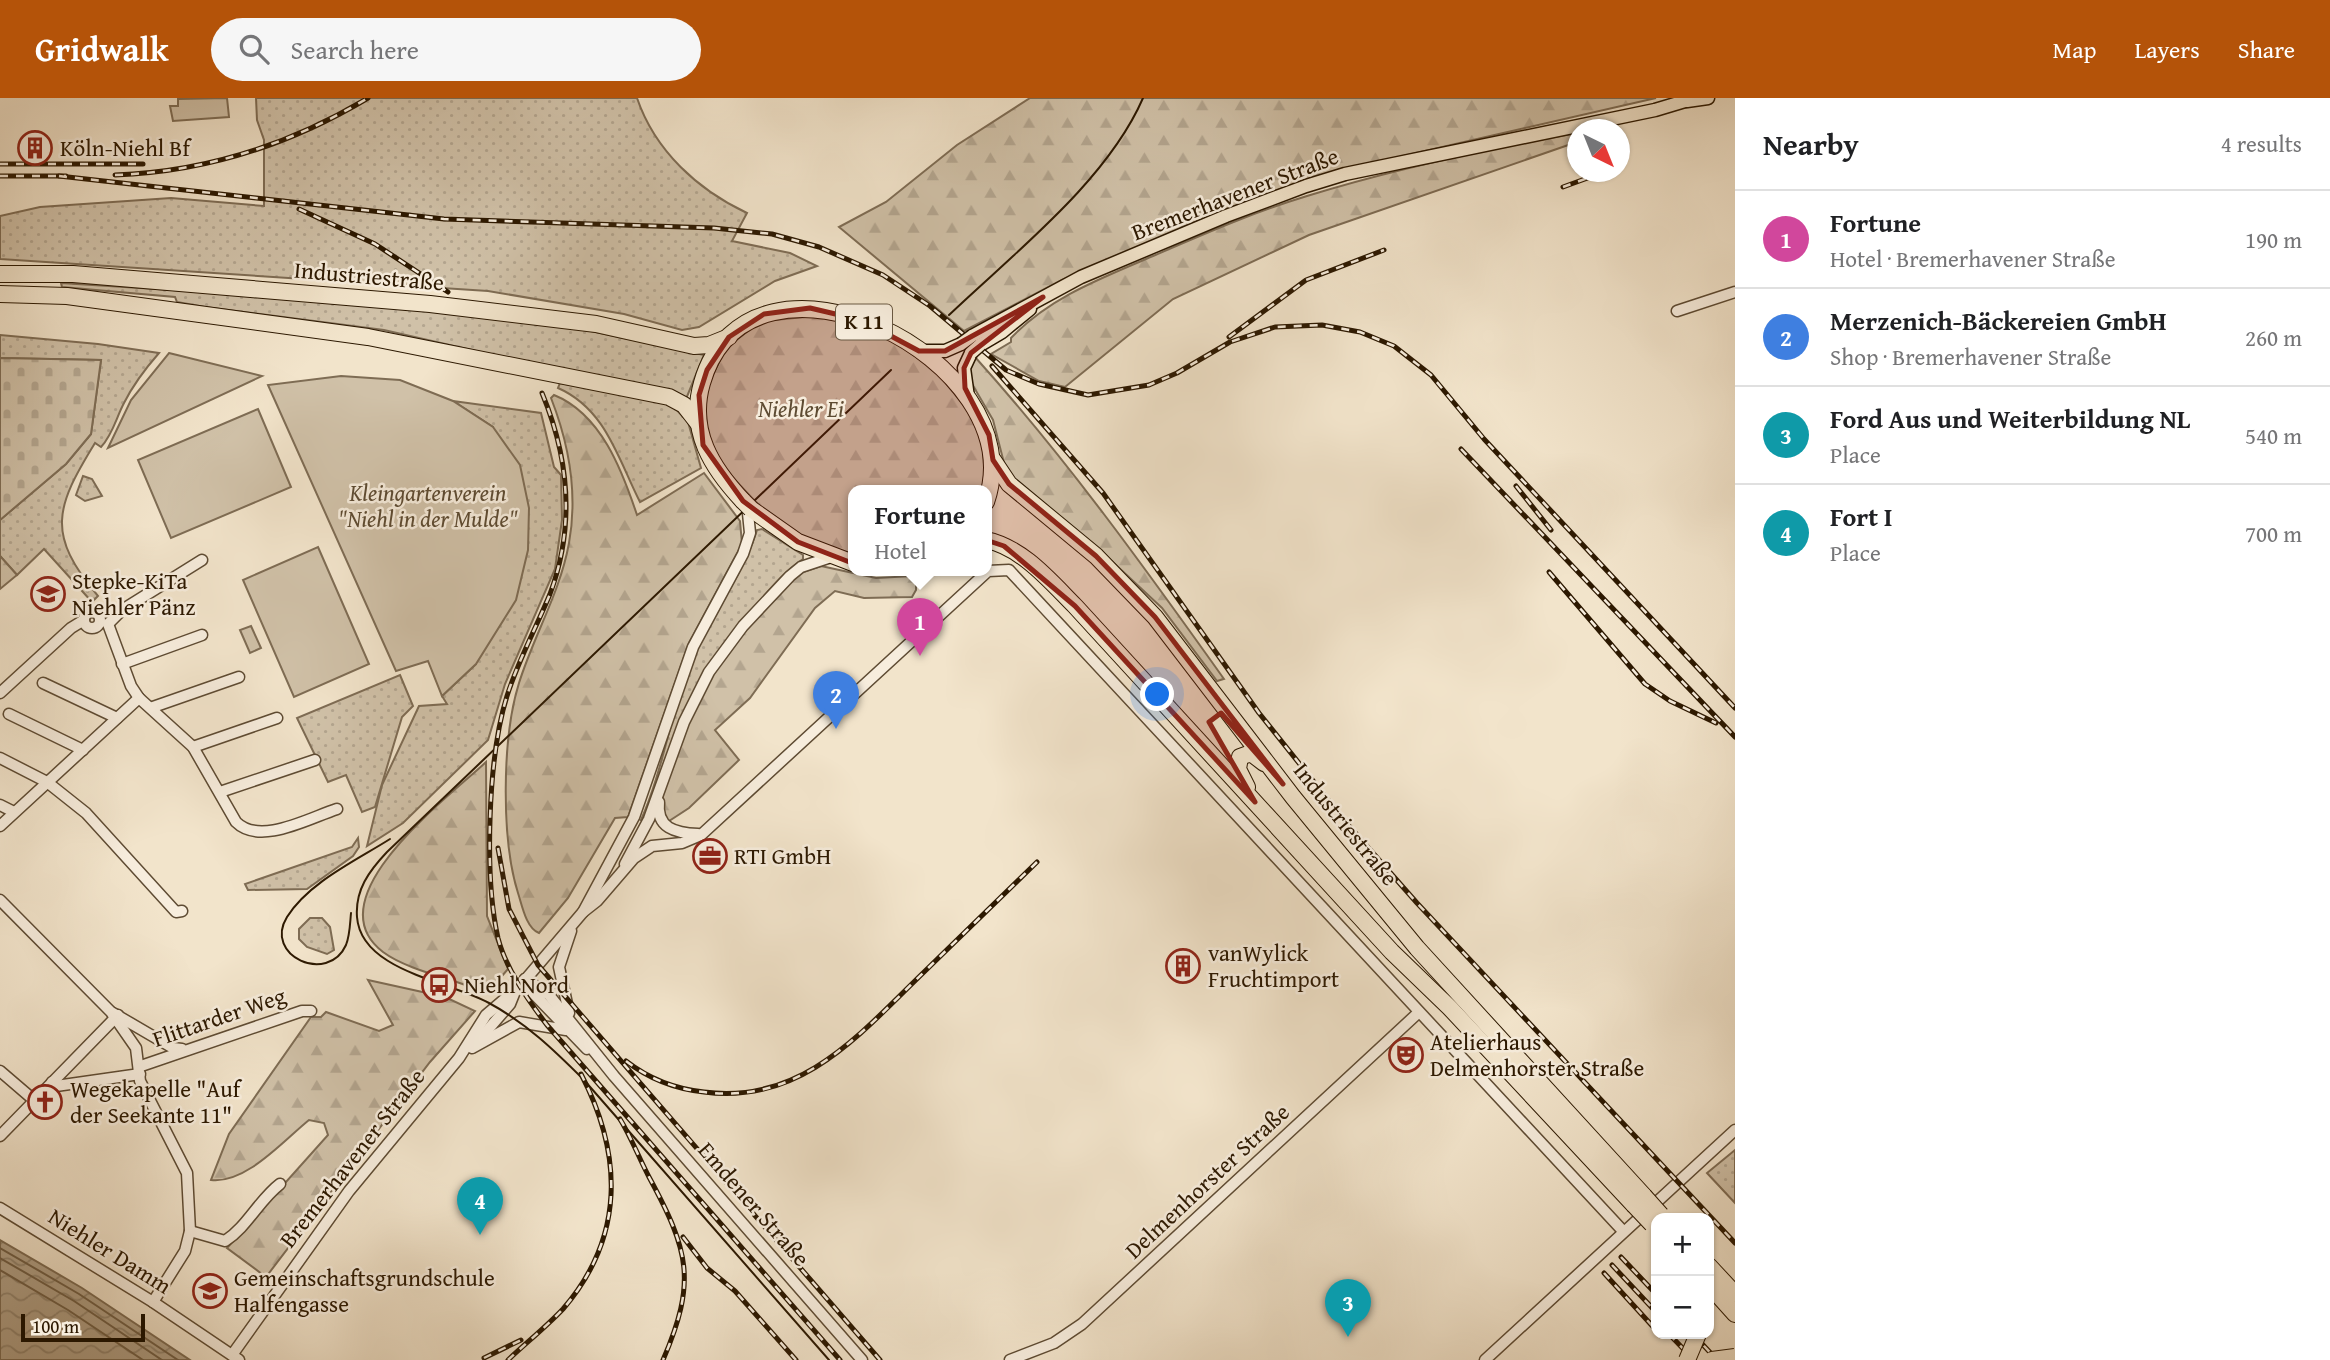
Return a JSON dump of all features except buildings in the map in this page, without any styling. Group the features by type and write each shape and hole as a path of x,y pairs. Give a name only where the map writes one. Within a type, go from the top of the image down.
{"highway":[{"name":"Industriestraße","path":"0,274 73,274 430,304 596,324 694,346 709,345 738,330"},
{"path":"0,293 66,296 381,339 669,397 684,405 698,423 713,466 747,508 797,542 848,562"},
{"name":"K 11","path":"738,330 777,310 820,309 862,320 919,351 947,374 969,398 984,421 993,455 989,485"},
{"path":"698,423 699,395 707,370 738,330"},
{"name":"Industriestraße","path":"993,455 1009,484 1080,541 1155,617 1283,785 1417,948 1639,1201"},
{"name":"Industriestraße","path":"992,542 1013,551 1054,585 1392,952 1651,1213"},
{"path":"1255,802 1238,769 1240,757 1245,753 1258,757 1283,785"},
{"path":"1714,1268 1735,1286"},
{"path":"1714,1270 1735,1294"},
{"path":"1714,1291 1735,1314"},
{"path":"1687,1360 1697,1339"},
{"path":"1712,1360 1735,1357"}],"main road":[{"name":"Bremerhavener Straße","path":"919,351 945,351 971,344 1009,327 1043,297 1080,277 1226,216 1345,174 1682,101 1708,98"},
{"name":"K 11","path":"969,398 964,368 971,344"}],"street":[{"path":"1677,311 1735,292"},
{"name":"Bremerhavener Straße","path":"580,916 634,817 693,647 748,542 747,508"},
{"name":"Bremerhavener Straße","path":"620,873 661,789 694,699 724,649 796,571 831,556"},
{"path":"104,623 202,560"},
{"path":"992,571 1009,570 1030,591 1418,1013 1623,1231"},
{"path":"638,839 652,846 682,843 701,835 983,576"},
{"path":"0,693 71,628 84,620 87,614 94,612 104,623 139,698 193,747 236,822 252,833 272,830 337,809"},
{"path":"122,664 202,635"},
{"path":"153,708 239,677"},
{"path":"43,683 117,718"},
{"path":"0,826 139,698"},
{"path":"9,715 83,750"},
{"path":"193,747 277,718"},
{"path":"0,758 47,782 98,824 176,912 182,911"},
{"path":"220,792 314,760"},
{"name":"Bremerhavener Straße","path":"661,789 658,813 666,827 681,834 701,835"},
{"path":"0,806 14,812"},
{"name":"Bremerhavener Straße","path":"634,817 638,839"},
{"name":"Bremerhavener Straße","path":"235,1357 349,1191 459,1058 486,1015 516,989 634,858 652,846"},
{"path":"0,900 114,1015 136,1048 140,1081 187,1173 190,1231 185,1251 153,1302"},
{"name":"Emdener Straße","path":"571,1019 563,997 559,967 580,916"},
{"name":"Emdener Straße","path":"525,979 549,995 571,1019 614,1076 862,1360"},
{"name":"Emdener Straße","path":"525,979 533,993 614,1076"},
{"name":"Bremerhavener Straße","path":"459,1058 472,1048 510,1004 516,989"},
{"name":"Flittarder Weg","path":"52,1083 56,1086 140,1070 183,1050 210,1044 302,1011 312,1011"},
{"name":"Delmenhorster Straße","path":"1010,1360 1054,1343 1082,1324 1418,1013"},
{"path":"114,1015 173,1048 183,1050"},
{"path":"0,1136 114,1015"},
{"path":"472,1048 519,1022 568,1031"},
{"path":"0,1071 35,1101"},
{"path":"1485,1360 1735,1130"},
{"path":"190,1231 225,1241 234,1235 267,1194 280,1184"},
{"name":"Niehler Damm","path":"0,1208 153,1302 235,1357"}],"highlighted area":[{"path":"1043,297 971,353 964,368 965,388 989,435 993,460 1009,484 1096,556 1155,617 1283,784 1221,713 1209,722 1255,802 1075,606 1004,546 983,539 959,542 929,561 889,569 852,563 798,542 743,501 703,445 699,395 707,370 729,337 764,314 810,308 861,320 919,351 945,351"}],"green space":[{"path":"227,98 229,117 173,121 170,106 178,106 178,99"},
{"path":"256,98 637,98 655,135 680,167 712,193 747,213 732,241 790,253 817,266 775,281 699,327 682,330 624,314 488,291 0,259 0,216 40,207 171,198 264,206 264,140 257,120"},
{"path":"1030,98 1656,98 1377,162 1274,191 1062,280 964,331 839,227 886,202 957,145"},
{"path":"1567,135 1567,145 1309,235 1173,299 1065,387 1039,381 991,354 1011,342 1011,338 1042,311 1078,290 1248,216 1340,186 1475,153"},
{"path":"61,283 315,299 553,323 704,355 686,399 384,330 205,307 177,302 175,297 62,287"},
{"name":"Niehler Ei","path":"827,315 890,339 935,370 981,426 986,485 848,485 848,557 788,529 755,501 709,448 704,393 726,348 761,321"},
{"path":"0,335 159,353 131,390 105,442 101,447 95,443 71,486 65,504 62,521 64,537 70,555 98,596 92,602 44,549 17,575 0,556 0,520 66,464 91,434 101,360 0,358"},
{"path":"169,353 262,376 108,448 131,400"},
{"path":"975,357 1073,474 1224,679 1217,681 1162,608 1102,552 1012,478 1004,463 993,420 972,384 970,368"},
{"path":"0,358 101,360 91,434 66,464 0,520"},
{"name":"Kleingartenverein \"Niehl in der Mulde\"","path":"341,376 400,380 453,401 493,427 520,465 529,508 528,550 516,600 476,664 442,696 428,661 396,671 268,385"},
{"path":"560,383 671,404 688,422 701,468 640,502 599,422 574,397 558,388"},
{"path":"554,395 585,415 597,429 617,462 637,515 704,473 740,521 742,544 689,643 628,817 615,818 568,898 539,933 525,916 512,871 506,788 513,705 525,665 560,579 572,524 570,469 563,433 551,398"},
{"path":"453,401 541,413 554,467 561,475 562,520 555,569 505,684 488,740 403,823 367,846 382,785 419,706 447,704 442,696 476,664 493,427"},
{"path":"258,409 291,487 171,538 138,460"},
{"path":"83,476 92,479 102,496 85,501 76,495"},
{"path":"762,529 803,555 803,559 773,586 717,654 676,732 641,820 697,648 743,565 757,530"},
{"path":"318,547 369,664 294,697 243,580"},
{"path":"0,556 17,575 0,589"},
{"path":"821,566 848,572 848,576 913,576 916,590 912,597 864,598 835,591 815,608 750,698 715,730 739,760 689,808 666,823 662,804 664,789 676,752 703,692 719,664 746,631 803,572"},
{"path":"251,626 261,648 250,653 240,630"},
{"path":"400,675 413,706 402,717 375,807 362,812 346,775 328,782 297,718"},
{"path":"486,762 487,916 508,969 489,991 482,991 417,969 383,952 366,930 364,904 375,877 394,850 418,823"},
{"path":"358,838 359,847 353,856 307,889 248,890 245,884 352,847"},
{"path":"310,918 322,918 330,927 334,950 327,954 307,947 299,939 299,929"},
{"path":"368,980 445,997 475,1011 430,1062 266,1277 227,1248 328,1135 324,1123 309,1120 251,1168 224,1179 211,1180 229,1134 311,1017 321,1017 326,1012 379,1031 393,1025"},
{"path":"1735,1150 1735,1203 1707,1173"}],"water":[{"path":"0,1240 82,1288 190,1360 0,1360"}],"tram line":[{"path":"949,315 1083,187 1127,129 1143,98"},
{"path":"829,1360 562,1058 527,1028 489,1003 390,962 374,950 362,935 357,907 364,882 387,852 891,370"},
{"path":"351,913 346,945 337,957 326,963 313,964 290,954 282,931 296,904 334,873 390,839"}],"railway":[{"path":"115,175 182,168 246,153 309,129 368,98"},
{"path":"0,164 143,164"},
{"path":"0,176 66,176"},
{"path":"59,176 444,219 714,228 772,234 819,247 883,275 930,306 1006,370 1039,384 1088,395 1149,385 1177,373 1230,342 1275,327 1322,325 1360,332 1394,346 1431,375 1484,439 1735,708"},
{"path":"1563,187 1577,182"},
{"path":"299,209 375,244 448,292"},
{"path":"1229,337 1306,280 1384,250"},
{"path":"992,366 1103,493 1259,713 1350,827 1417,903 1735,1243"},
{"path":"542,393 563,467 566,518 558,569 550,594 511,683 496,750 490,850 498,938 512,973 547,1025 840,1360"},
{"path":"1461,449 1735,737"},
{"path":"1516,486 1551,530"},
{"path":"1549,572 1645,684 1670,701 1716,723"},
{"path":"498,848 509,909 538,965 880,1360"},
{"path":"626,1061 663,1082 704,1092 739,1093 770,1087 799,1076 852,1041 1037,862"},
{"path":"508,1360 563,1309 583,1282 598,1253 607,1224 611,1195 605,1135 581,1074"},
{"path":"620,1119 673,1226 684,1267 681,1308 663,1360"},
{"path":"683,1237 707,1268 735,1291 796,1360"},
{"path":"1621,1257 1651,1289"},
{"path":"1612,1265 1651,1307"},
{"path":"1604,1273 1651,1325"},
{"path":"1674,1339 1694,1360"},
{"path":"1698,1339 1717,1360"},
{"path":"484,1358 521,1340"}],"place":[{"name":"Köln-Niehl Bf","path":"35,148"},
{"name":"Stepke-KiTa Niehler Pänz","path":"48,594"},
{"name":"Fortune","path":"920,656"},
{"name":"Merzenich-Bäckereien GmbH","path":"836,729"},
{"name":"RTI GmbH","path":"710,856"},
{"name":"vanWylick Fruchtimport","path":"1183,966"},
{"name":"Niehl Nord","path":"439,985"},
{"name":"Atelierhaus Delmenhorster Straße","path":"1406,1055"},
{"name":"Wegekapelle \"Auf der Seekante 11\"","path":"45,1102"},
{"name":"Fort I","path":"480,1235"},
{"name":"Gemeinschaftsgrundschule Halfengasse","path":"210,1291"},
{"name":"Ford Aus und Weiterbildung NL","path":"1348,1337"}]}
